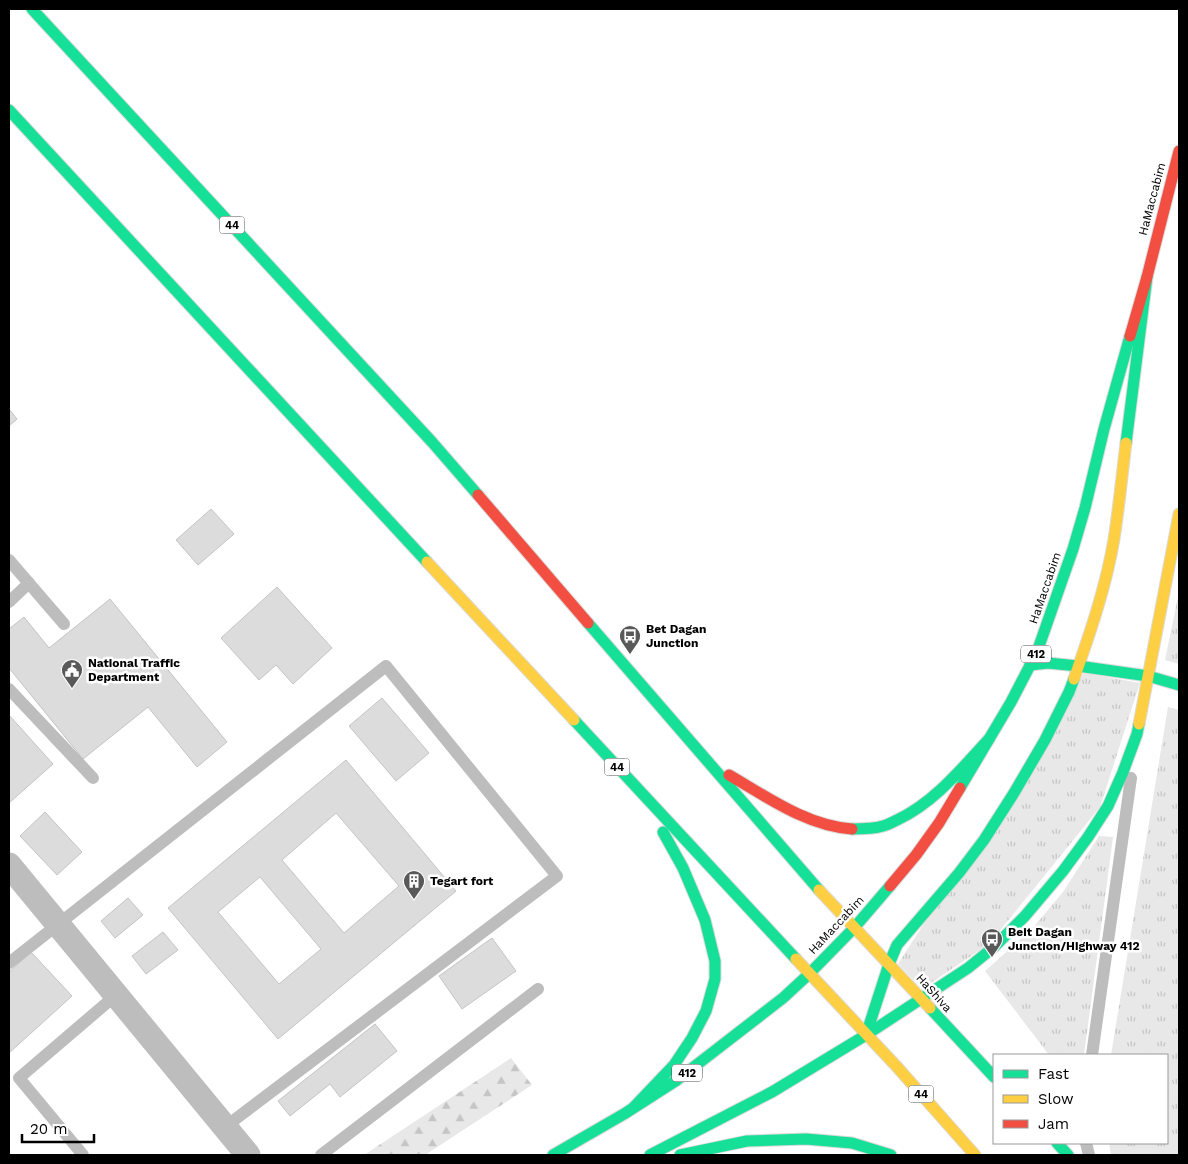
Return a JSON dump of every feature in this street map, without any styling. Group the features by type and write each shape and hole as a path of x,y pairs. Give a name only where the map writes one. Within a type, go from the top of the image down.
{"main road":[{"name":"44","path":"32,9 432,442 828,901 854,928"},
{"name":"44","path":"9,110 898,1068 975,1155"},
{"name":"HaMaccabim","path":"809,974 854,928 916,855 939,823 1011,702 1037,652 1073,549 1085,508 1104,429 1147,277 1179,151"},
{"path":"866,1035 897,945 959,873 984,840 1045,740 1069,692 1091,629 1114,539 1147,277"},
{"path":"650,1155 772,1092 866,1035 968,968 994,947 1025,916 1063,871 1108,806 1137,734 1179,514"},
{"path":"1030,665 1048,663 1078,666 1148,676 1179,685"},
{"path":"711,765 793,812 818,822 842,828 862,829 884,826 906,816 948,783 989,739"},
{"path":"634,1107 674,1065 692,1038 706,1011 715,979 715,961 705,920 683,868 644,796"},
{"name":"HaShiva","path":"854,928 993,1076"},
{"name":"412","path":"553,1155 677,1080 726,1044 783,998 809,974"},
{"path":"680,1155 747,1141 806,1139 852,1143 891,1155"},
{"path":"1058,1144 1068,1155"}],"street":[{"path":"9,865 248,1155"}],"lane":[{"path":"9,560 64,624"},
{"path":"9,602 29,584"},
{"path":"9,963 386,666 557,876 225,1128"},
{"path":"9,689 92,778"},
{"path":"1092,1054 1137,734"},
{"path":"321,1155 538,989"},
{"path":"83,1155 19,1078 116,994"}],"green space":[{"path":"1179,592 1179,664 1165,660"},
{"path":"1084,673 1140,683 1100,807 989,944 922,989 898,964"},
{"path":"1168,707 1179,710 1179,1155 1111,1155 1109,1144 1168,1144 1168,1054 1111,1054"},
{"path":"1099,836 1113,837 1084,1054 1048,1054 985,971 1031,930 1063,892"},
{"path":"511,1058 532,1085 425,1155 364,1155"}],"building":[{"path":"9,409 17,419 9,426"},
{"path":"211,509 234,534 198,565 176,540"},
{"path":"277,587 332,648 293,684 276,665 259,680 221,638"},
{"path":"110,599 227,742 197,767 148,707 83,759 9,668 9,629 24,617 49,648"},
{"path":"382,698 429,753 396,781 349,726"},
{"path":"9,715 53,764 9,803"},
{"name":"Tegart fort","path":"346,760 456,891 278,1039 168,908","holes":["336,813 399,886 344,933 282,860","260,877 321,949 279,984 218,912"]},
{"path":"45,812 82,852 57,875 20,836"},
{"path":"128,898 143,915 115,938 101,921"},
{"path":"163,932 178,950 146,974 132,956"},
{"path":"492,938 516,971 462,1009 439,976"},
{"path":"31,952 72,996 9,1053 9,972"},
{"path":"375,1024 397,1051 340,1097 330,1084 290,1116 278,1101"}],"traffic: fast":[{"path":"32,9 432,442 478,495"},
{"path":"9,110 427,562"},
{"path":"1126,443 1147,277"},
{"path":"960,788 1011,702 1037,652 1073,549 1130,336"},
{"path":"588,623 819,890"},
{"path":"1030,665 1048,663 1078,666 1148,676 1179,685"},
{"path":"866,1035 897,945 959,873 984,840 1045,740 1074,679"},
{"path":"574,720 796,959"},
{"path":"650,1155 772,1092 866,1035 968,968 994,947 1025,916 1063,871 1088,837 1108,806 1123,772 1139,724"},
{"path":"852,829 885,826 910,813 947,784 989,739"},
{"path":"634,1107 674,1065 692,1038 706,1011 715,979 715,961 705,920 683,868 663,832"},
{"path":"553,1155 624,1114 677,1080 783,998 854,928 890,886"},
{"path":"930,1008 993,1076"},
{"path":"680,1155 747,1141 806,1139 852,1143 891,1155"},
{"path":"1058,1144 1068,1155"}],"traffic: slow":[{"path":"1074,679 1097,610 1111,557 1126,443"},
{"path":"1139,724 1179,514"},
{"path":"427,562 574,720"},
{"path":"819,890 930,1008"},
{"path":"796,959 898,1068 975,1155"}],"traffic: jam":[{"path":"1130,336 1179,151"},
{"path":"478,495 588,623"},
{"path":"729,775 803,816 835,827 852,829"},
{"path":"890,886 939,823 960,788"}],"place":[{"name":"Bet Dagan Junction","path":"630,655"},
{"name":"National Traffic Department","path":"72,689"},
{"name":"Tegart fort","path":"414,900"},
{"name":"Beit Dagan Junction/Highway 412","path":"992,958"}]}
